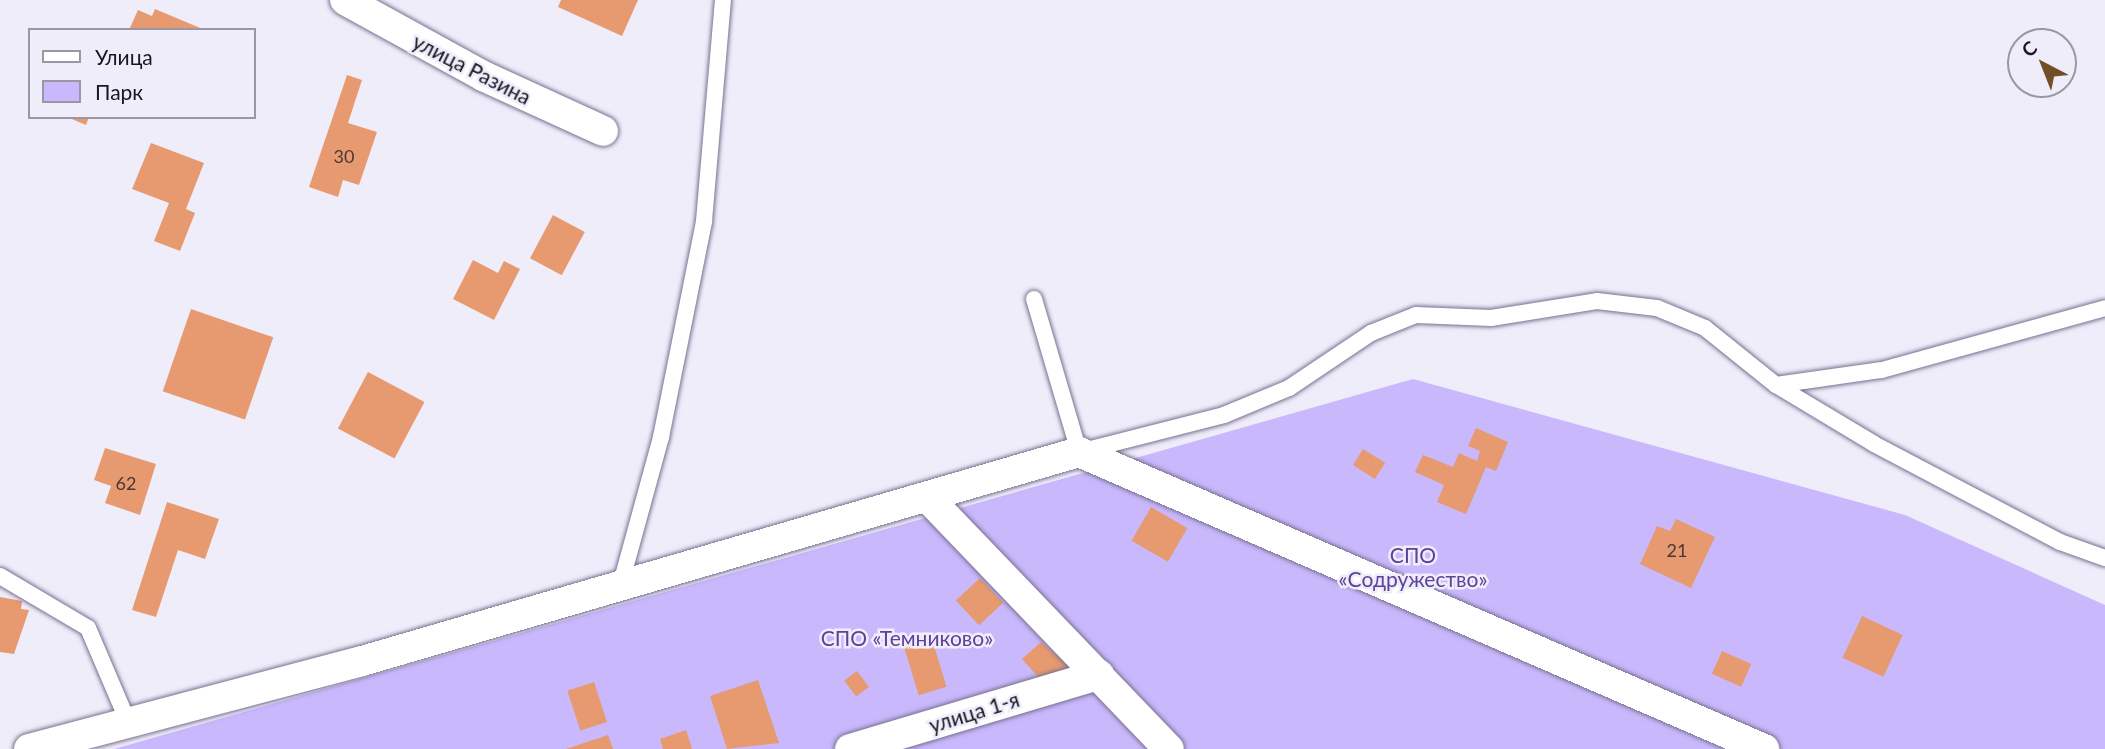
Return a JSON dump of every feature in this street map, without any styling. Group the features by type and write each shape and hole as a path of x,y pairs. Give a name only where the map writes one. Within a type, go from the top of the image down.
{"street":[{"name":"улица Разина","path":"345,0 482,76 603,131"},
{"path":"29,749 620,587 1079,452 1764,749"},
{"path":"928,498 1170,749"},
{"name":"улица 1-я","path":"850,749 1099,676"}],"lane":[{"path":"620,587 661,437 704,221 723,0"},
{"path":"1034,299 1079,452 1224,415 1278,393 1371,332 1416,315 1491,317 1597,302 1657,308 1705,328 1776,385 1911,464 2060,542 2105,558"},
{"path":"1776,385 1882,370 2105,308"},
{"path":"0,576 88,628 128,722"}],"green space":[{"name":"СПО «Содружество»","path":"1413,379 1905,515 2105,605 2105,749 114,749"}],"building":[{"path":"561,0 638,0 622,36 558,7"},
{"path":"155,9 200,28 130,28 138,10 152,16"},
{"path":"347,75 362,80 348,123 377,132 359,185 343,180 338,197 309,187"},
{"path":"72,119 88,119 86,125"},
{"path":"151,143 204,163 186,209 195,213 180,251 154,241 169,203 132,189"},
{"path":"553,215 585,232 562,275 530,258"},
{"path":"473,260 498,273 504,261 520,269 494,320 453,299"},
{"path":"191,309 273,337 245,420 163,391"},
{"path":"368,372 425,402 394,459 338,429"},
{"path":"1476,428 1508,442 1496,471 1486,467 1466,514 1437,502 1444,485 1415,472 1423,455 1453,467 1459,453 1477,461 1480,451 1468,446"},
{"path":"105,448 156,464 140,515 105,503 111,486 94,480"},
{"path":"1363,449 1385,463 1375,479 1353,465"},
{"path":"167,502 219,519 205,559 178,550 156,617 132,610"},
{"path":"1151,507 1187,528 1168,562 1132,541"},
{"path":"1676,519 1715,537 1691,588 1640,564 1657,526 1670,531"},
{"path":"980,578 1003,603 979,625 956,601"},
{"path":"0,597 22,601 21,609 29,610 14,654 0,652"},
{"path":"1862,616 1903,635 1883,677 1843,658"},
{"path":"931,636 946,687 919,695 903,644"},
{"path":"1041,642 1072,669 1049,689 1022,659"},
{"path":"1722,651 1751,664 1741,687 1712,674"},
{"path":"857,671 869,687 856,697 844,681"},
{"path":"758,680 779,743 727,749 710,696"},
{"path":"594,682 607,722 580,731 567,691"},
{"path":"686,730 692,749 663,749 660,739"},
{"path":"608,735 613,749 566,749"}],"park label":[{"name":"СПО «Темниково»","path":"907,638"}]}
